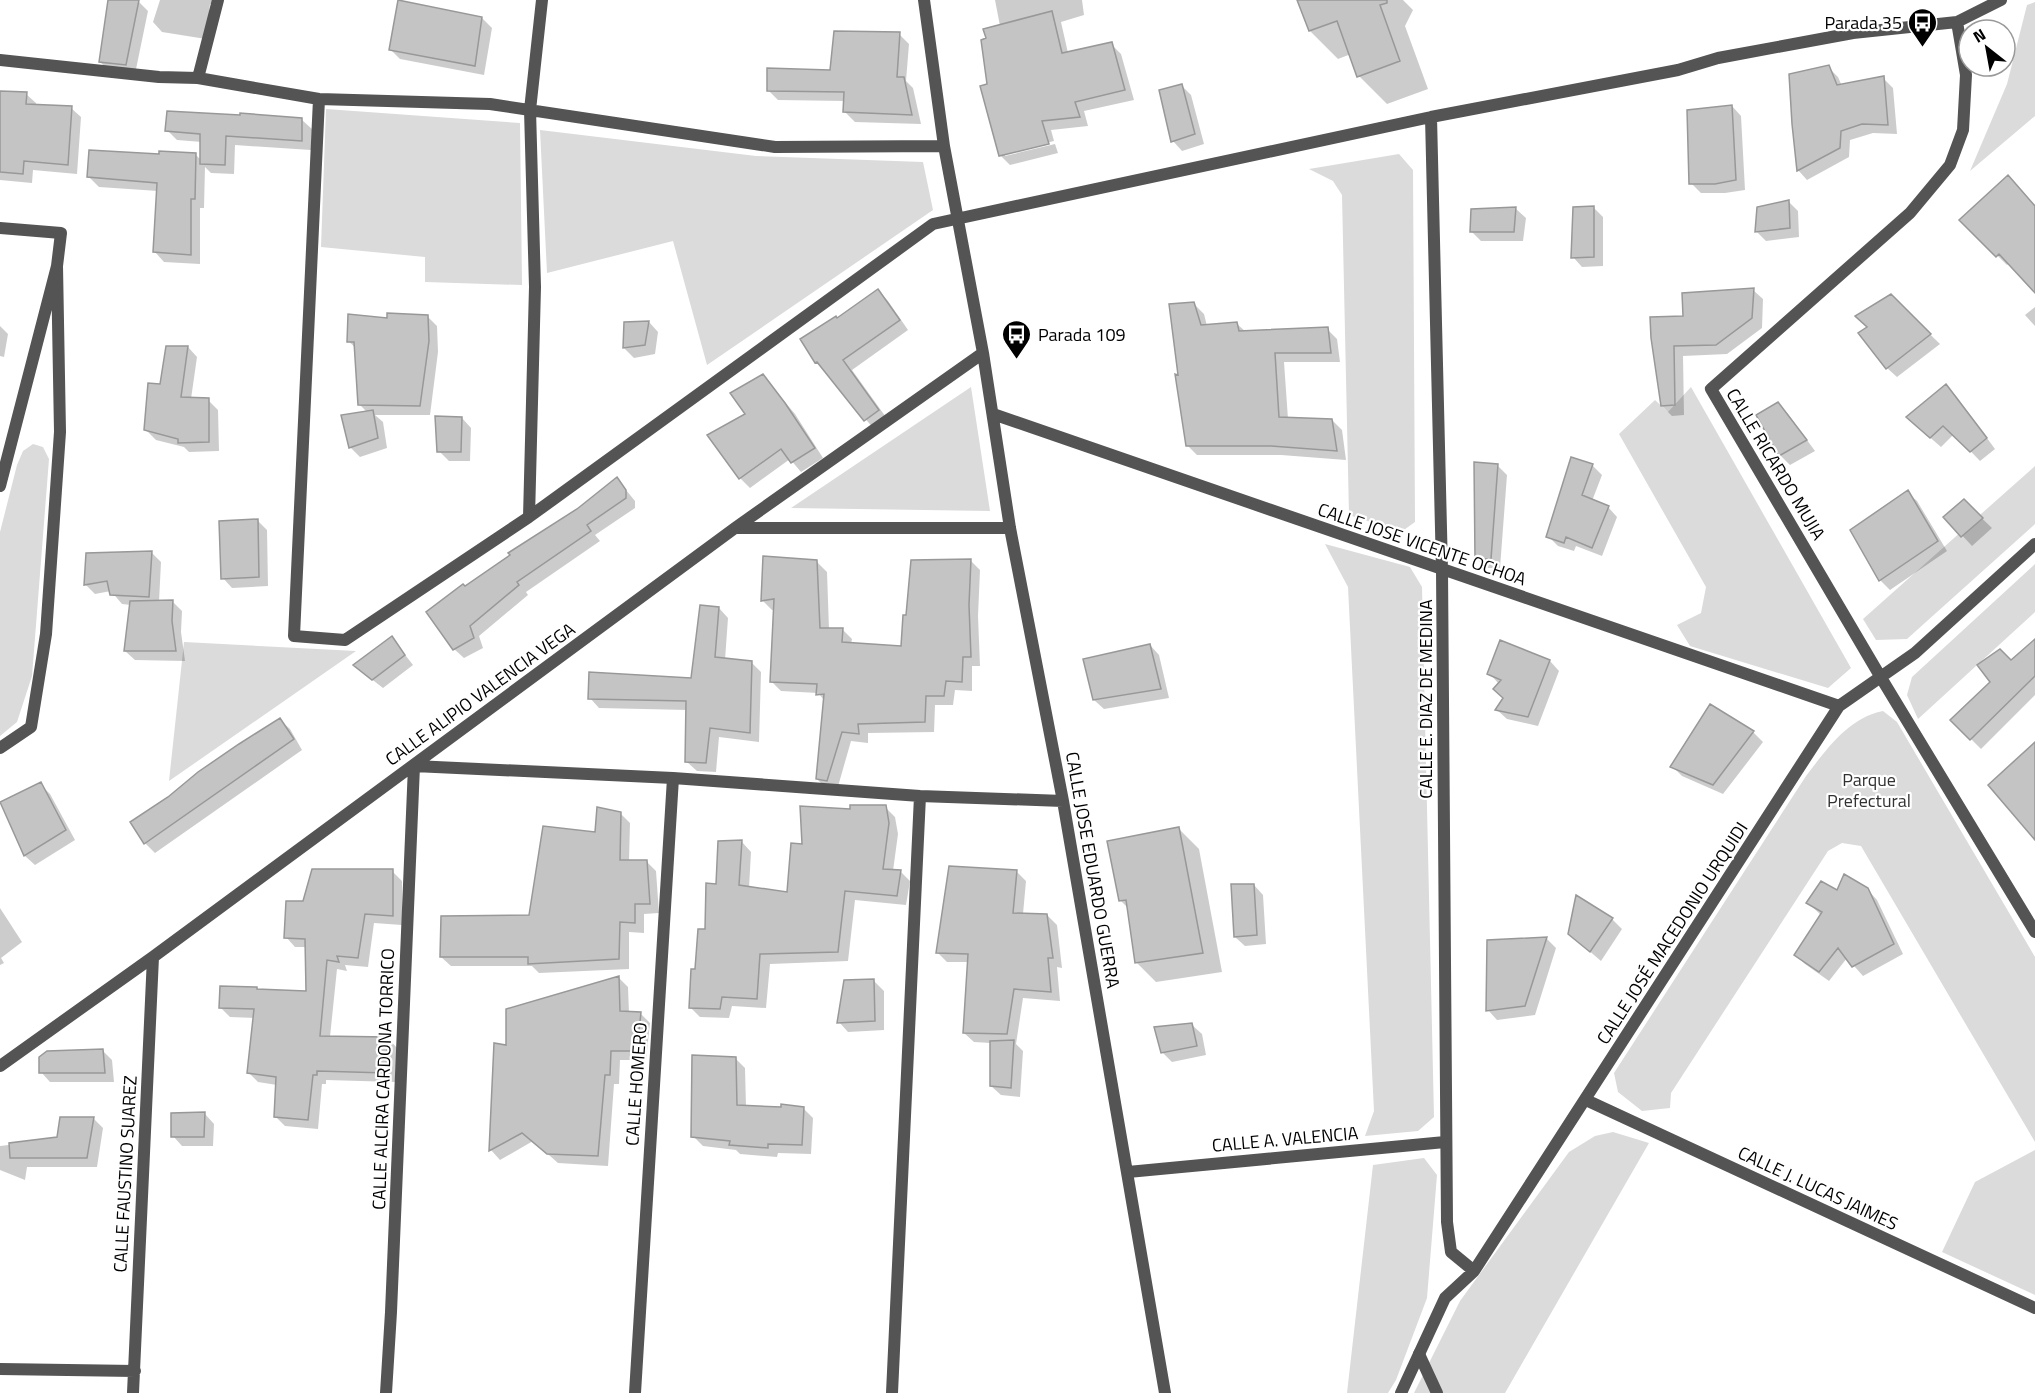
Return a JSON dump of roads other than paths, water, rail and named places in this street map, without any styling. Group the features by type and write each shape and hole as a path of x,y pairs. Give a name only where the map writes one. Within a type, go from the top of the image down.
{"street":[{"path":"198,78 218,0"},
{"path":"529,517 536,287 530,110 542,0"},
{"path":"924,0 944,146 959,219"},
{"path":"1965,18 2001,0"},
{"path":"319,99 294,636 345,640 529,517 933,224 1431,117 1678,70 1718,58 1853,33 1957,22"},
{"path":"0,60 159,77 198,78 319,99 490,104 775,147 944,146"},
{"name":"CALLE RICARDO MUJIA","path":"1966,78 1963,130 1950,165 1910,213 1711,389 1880,676 2035,932"},
{"name":"CALLE E. DIAZ DE MEDINA","path":"1431,117 1442,570 1447,1222 1451,1252 1474,1270"},
{"name":"CALLE JOSE EDUARDO GUERRA","path":"959,219 983,353 1010,528 1063,801 1165,1393"},
{"path":"0,228 61,233 57,266 0,486"},
{"path":"0,748 31,727 46,634 60,432 57,266"},
{"name":"CALLE ALIPIO VALENCIA VEGA","path":"0,1066 414,766 735,528 983,353"},
{"name":"CALLE JOSE VICENTE OCHOA","path":"993,414 1839,706"},
{"path":"735,528 1010,528"},
{"name":"CALLE JOSÉ MACEDONIO URQUIDI","path":"1401,1393 1445,1298 1474,1270 1839,706 1915,653 2035,544"},
{"path":"414,766 673,778 920,796 1063,801"},
{"name":"CALLE ALCIRA CARDONA TORRICO","path":"386,1393 392,1300 414,766"},
{"name":"CALLE HOMERO","path":"635,1393 673,778"},
{"path":"892,1393 920,796"},
{"name":"CALLE FAUSTINO SUAREZ","path":"133,1393 153,957"},
{"name":"CALLE J. LUCAS JAIMES","path":"1586,1100 2035,1308"},
{"name":"CALLE A. VALENCIA","path":"1128,1172 1445,1142"},
{"path":"1419,1354 1437,1393"},
{"path":"0,1369 135,1371"}],"place":[{"name":"Parada 35","path":"1923,48"},
{"name":"Parada 109","path":"1017,360"}],"park label":[{"name":"Parque Prefectural","path":"1869,789"}]}
